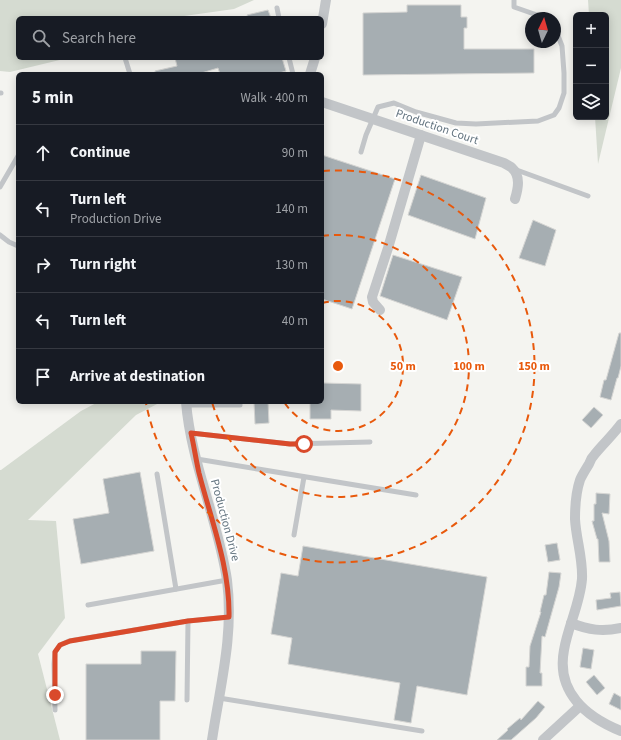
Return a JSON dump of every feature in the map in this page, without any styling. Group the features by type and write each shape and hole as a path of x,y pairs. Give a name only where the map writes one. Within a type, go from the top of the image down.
{"street":[{"path":"323,16 326,0"},
{"path":"311,72 314,60"},
{"name":"Production Court","path":"324,103 504,163 513,169"},
{"path":"380,310 373,302 372,297 421,135"},
{"path":"513,169 518,182 515,199"},
{"name":"Production Drive","path":"187,404 188,420 196,459 216,530 227,580 229,633 213,740"},
{"path":"621,424 594,455 580,479 577,493 575,519 582,565 582,580 564,650 563,663 566,685 580,706 595,719 621,731"},
{"path":"571,623 595,630 621,628"},
{"path":"543,740 580,706"}],"lane":[{"path":"514,0 514,7 528,12"},
{"path":"277,8 279,16"},
{"path":"361,152 378,107 394,103 416,112 456,123 476,124 538,121 554,115 559,108 564,93 564,73 561,43"},
{"path":"126,60 129,72"},
{"path":"290,60 293,72"},
{"path":"0,187 16,159"},
{"path":"513,169 588,196"},
{"path":"0,235 16,245"},
{"path":"191,433 290,444 370,442"},
{"path":"196,459 416,495"},
{"path":"157,474 176,589"},
{"path":"294,535 304,477"},
{"path":"88,605 227,580"},
{"path":"55,710 54,664 55,652 60,645 70,641 188,621 229,617"},
{"path":"187,700 188,621"},
{"path":"219,698 422,731"}],"shaded area":[{"path":"0,0 254,0 234,9 184,16 16,16 16,60 60,60 10,72 0,71"},
{"path":"588,0 621,0 621,68 609,118 609,12 589,12"},
{"path":"595,120 609,120 598,164"},
{"path":"94,404 157,404 136,415 28,520 56,521 65,618 38,654 60,740 0,740 0,470 81,411"}],"building":[{"path":"407,5 461,5 461,17 467,17 467,28 464,28 464,49 534,49 534,73 363,75 363,13 407,12"},
{"path":"268,10 270,16 247,16"},
{"path":"176,60 283,60 286,71 219,72 218,68 205,72 155,72 177,66"},
{"path":"324,156 395,179 352,309 324,300"},
{"path":"421,175 486,198 475,239 408,215"},
{"path":"533,220 556,230 545,266 519,258"},
{"path":"393,255 462,277 447,320 380,296"},
{"path":"619,333 621,333 621,366 611,400 600,397"},
{"path":"324,383 361,384 361,411 331,410 331,419 310,419 310,404 324,404"},
{"path":"254,404 268,404 269,423 255,424"},
{"path":"594,407 603,415 591,428 582,420"},
{"path":"140,472 154,551 81,564 73,519 109,513 103,479"},
{"path":"596,493 610,494 609,514 602,513 609,541 610,562 599,562 598,539 592,521 594,521 594,504 596,504"},
{"path":"557,543 560,560 548,562 545,545"},
{"path":"303,546 487,577 467,695 417,686 411,723 394,720 400,683 288,664 292,638 271,634 281,573 298,576"},
{"path":"549,572 561,573 559,587 545,637 542,636 540,673 542,673 542,686 526,686 526,667 529,667 530,646 541,612 544,595 546,595"},
{"path":"620,592 621,606 597,610 596,600 611,598 610,593"},
{"path":"583,648 594,650 591,669 580,667"},
{"path":"141,651 176,651 175,701 160,701 160,740 86,740 86,664 141,664"},
{"path":"594,675 605,688 597,695 586,682"},
{"path":"614,693 621,697 621,710 609,704"},
{"path":"538,701 545,707 536,718 511,740 497,740 520,718 521,720"}],"route":[{"path":"55,695 55,652 60,645 70,641 188,621 229,617 227,580 224,562 191,433 290,444 304,444"}]}
